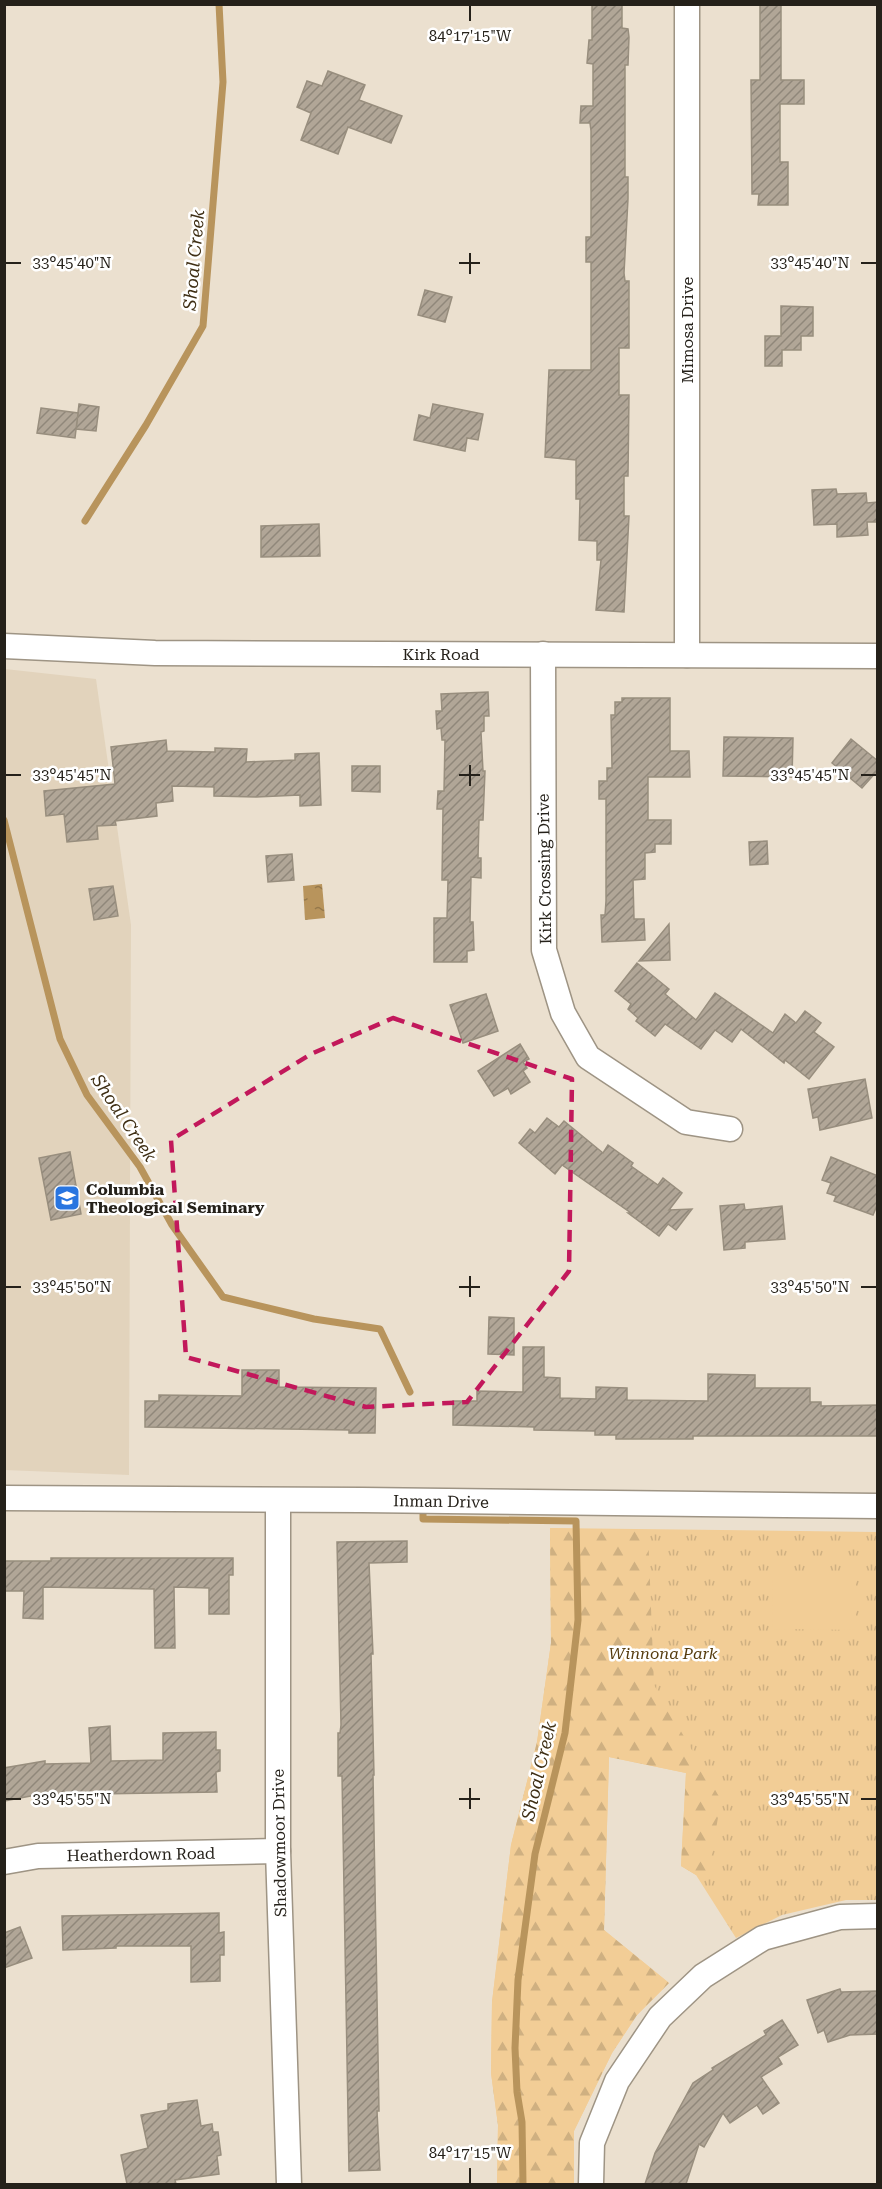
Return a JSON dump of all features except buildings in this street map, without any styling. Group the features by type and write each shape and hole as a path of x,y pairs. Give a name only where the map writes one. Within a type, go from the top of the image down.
{"street":[{"name":"Mimosa Drive","path":"687,4 687,654"},
{"name":"Kirk Road","path":"4,646 155,653 687,654 874,661"},
{"name":"Kirk Crossing Drive","path":"543,654 544,950 563,1013 588,1057 686,1122 730,1129"},
{"name":"Inman Drive","path":"4,1498 878,1506"},
{"name":"Shadowmoor Drive","path":"278,1501 278,1851 289,2184"},
{"name":"Heatherdown Road","path":"4,1862 38,1856 278,1851"},
{"path":"591,2184 592,2143 617,2081 660,2016 703,1976 763,1938 840,1917 878,1916"}],"highlighted area":[{"path":"393,1018 572,1079 569,1271 467,1402 366,1407 186,1357 171,1140 311,1054"}],"shaded area":[{"name":"Columbia Theological Seminary","path":"5,669 96,679 131,925 129,1475 5,1470"}],"green space":[{"name":"Winnona Park","path":"550,1528 877,1532 877,1900 846,1900 782,1915 736,1938 696,1875 681,1866 686,1773 609,1757 604,1930 669,1983 637,2015 612,2053 574,2131 574,2184 497,2184 498,2125 491,2073 492,2002 511,1845 537,1742 551,1643"},
{"path":"550,1528 648,1531 654,1685 721,1800 709,1870 696,1875 681,1866 686,1773 609,1757 604,1930 669,1983 637,2015 612,2053 574,2131 574,2184 497,2184 498,2125 491,2073 492,2002 511,1845 537,1742 551,1643"},
{"path":"772,1579 856,1579 856,1630 773,1629"}],"water":[{"path":"322,884 325,918 305,920 303,886"}],"waterway":[{"name":"Shoal Creek","path":"85,521 146,425 203,326 223,82 219,4"},
{"name":"Shoal Creek","path":"4,820 60,1039 87,1095 140,1167 172,1225 223,1297 314,1319 380,1329 410,1392"},
{"name":"Shoal Creek","path":"423,1514 423,1519 576,1521 578,1620 565,1733 535,1854 518,1980 515,2048 517,2092 522,2122 523,2184"}],"place":[{"name":"Columbia Theological Seminary","path":"67,1198"}]}
